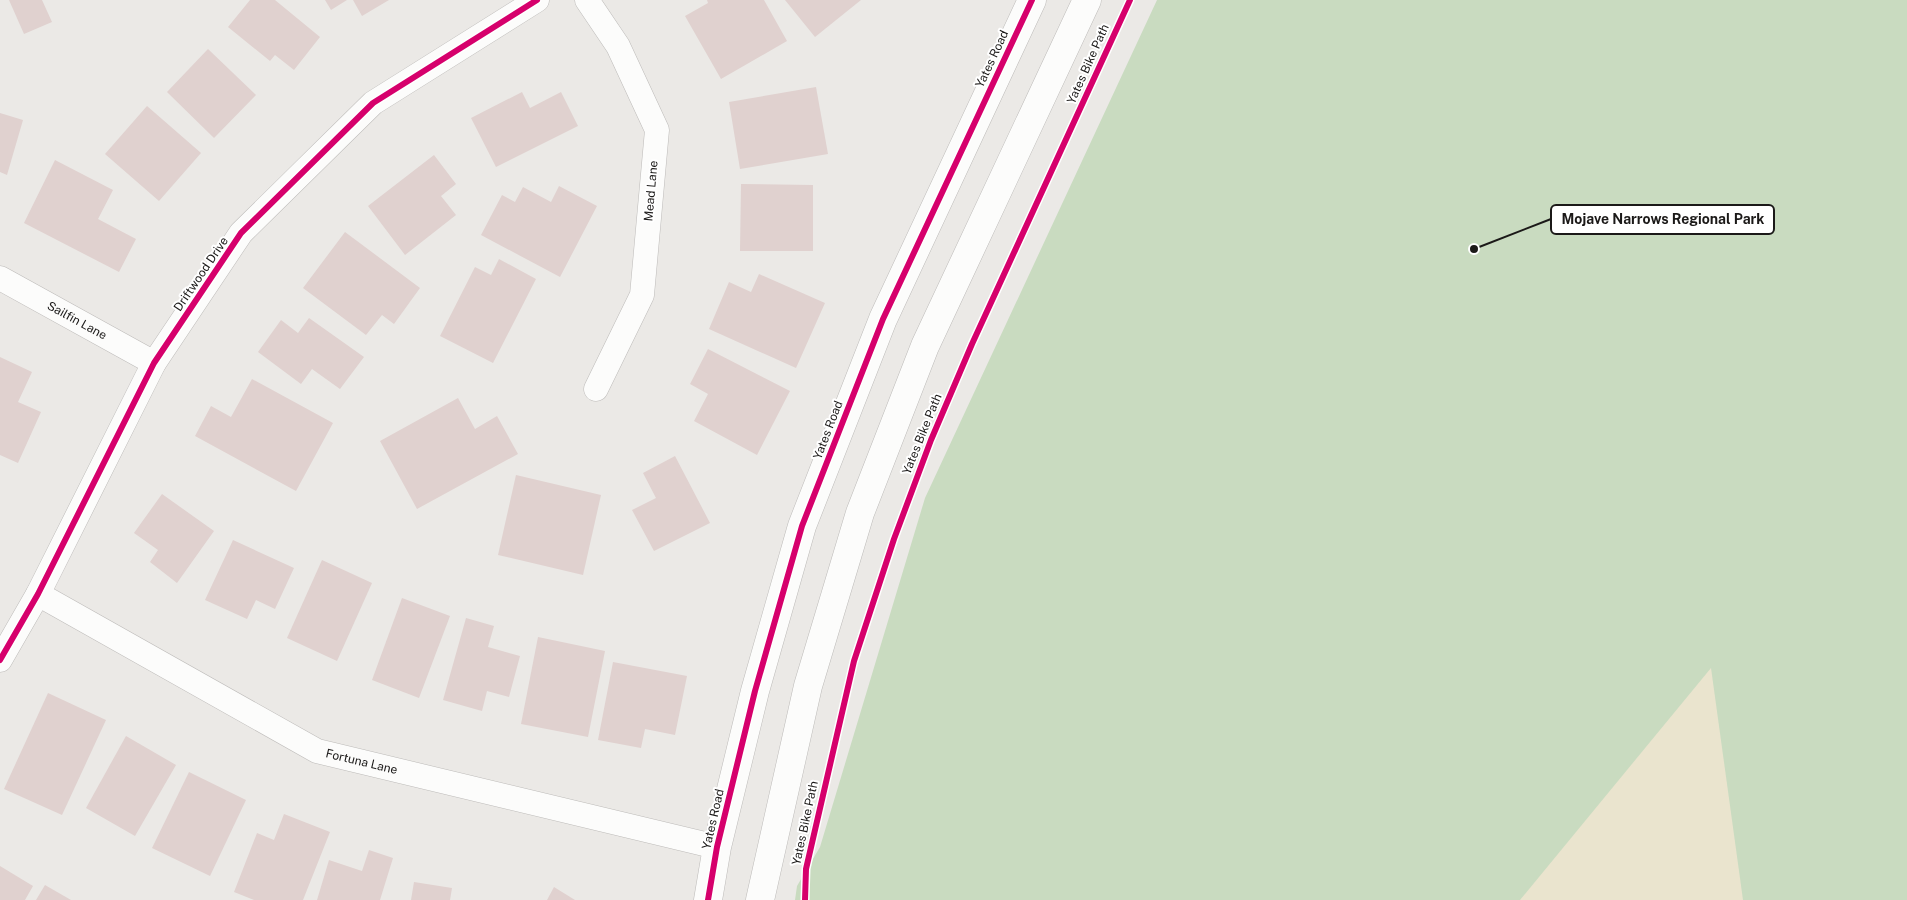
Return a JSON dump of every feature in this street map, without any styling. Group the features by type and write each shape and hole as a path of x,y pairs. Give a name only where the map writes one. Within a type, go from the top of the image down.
{"main road":[{"name":"Yates Road","path":"709,895 717,847 755,691 802,526 883,319 1032,0"},
{"path":"760,900 808,686 860,513 925,346 1087,0"}],"street":[{"name":"Driftwood Drive","path":"0,660 38,594 154,363 241,233 373,103 537,0"},
{"name":"Mead Lane","path":"588,0 618,46 656,130 642,295 596,390"},
{"name":"Sailfin Lane","path":"0,278 154,363"},
{"name":"Fortuna Lane","path":"38,594 317,751 717,847"}],"green space":[{"path":"1157,0 1907,0 1907,900 795,900 797,886 820,847 925,498"}],"sand":[{"path":"1711,668 1743,900 1520,900"}],"building":[{"path":"9,0 42,0 52,22 24,34"},
{"path":"250,0 275,0 320,37 294,70 275,55 270,61 228,27"},
{"path":"325,0 347,0 331,10"},
{"path":"353,0 389,0 362,16"},
{"path":"707,0 764,0 787,41 721,79 685,16 708,3"},
{"path":"785,0 861,0 815,37"},
{"path":"208,49 256,95 214,138 167,92"},
{"path":"816,87 828,154 740,169 729,102"},
{"path":"522,92 530,108 561,92 578,126 496,167 471,118"},
{"path":"147,106 201,153 159,201 105,154"},
{"path":"0,113 23,120 7,175 0,172"},
{"path":"434,155 456,184 441,196 456,215 405,255 368,206"},
{"path":"55,160 113,190 98,219 136,239 119,272 24,223"},
{"path":"741,184 813,185 813,251 740,251"},
{"path":"559,186 597,206 560,277 481,235 502,195 515,202 523,187 551,202"},
{"path":"345,232 420,288 394,324 382,315 366,335 303,288"},
{"path":"499,259 536,279 493,363 440,336 475,267 491,275"},
{"path":"759,274 825,303 796,368 709,329 729,282 751,292"},
{"path":"309,318 364,357 340,389 312,369 301,384 258,352 281,320 298,333"},
{"path":"708,349 790,391 757,455 694,421 708,394 690,384"},
{"path":"0,357 32,372 18,402 41,412 18,463 0,455"},
{"path":"252,379 333,423 296,491 195,436 211,406 231,417"},
{"path":"458,398 475,429 497,416 518,454 417,509 380,441"},
{"path":"675,456 710,523 654,551 632,510 656,498 643,473"},
{"path":"516,475 601,495 583,575 498,555"},
{"path":"162,494 214,531 177,583 150,562 158,550 134,533"},
{"path":"233,540 294,568 275,609 256,600 247,619 205,600"},
{"path":"322,560 372,583 337,661 287,638"},
{"path":"402,598 450,616 419,698 372,680"},
{"path":"466,618 494,626 488,647 520,656 509,697 487,691 482,711 443,700"},
{"path":"538,637 605,651 588,737 521,724"},
{"path":"613,662 687,676 675,735 645,729 641,748 598,740"},
{"path":"48,693 106,720 62,815 4,789"},
{"path":"126,736 176,765 135,836 86,808"},
{"path":"189,772 246,800 210,876 152,848"},
{"path":"284,814 330,832 303,900 254,900 234,892 257,833 274,840"},
{"path":"369,850 393,858 380,900 317,900 329,860 362,871"},
{"path":"0,866 33,886 25,900 0,900"},
{"path":"414,882 452,888 450,900 411,900"},
{"path":"45,885 71,900 36,900"},
{"path":"554,887 575,900 547,900"}],"cycle path":[{"path":"0,660 38,594 154,363 241,233 373,103 537,0"},
{"path":"708,900 717,847 755,691 802,526 883,319 1032,0"},
{"name":"Yates Bike Path","path":"805,900 806,869 854,661 894,539 931,440 972,344 1130,0"}],"place":[{"name":"Mojave Narrows Regional Park","path":"1474,249"}]}
